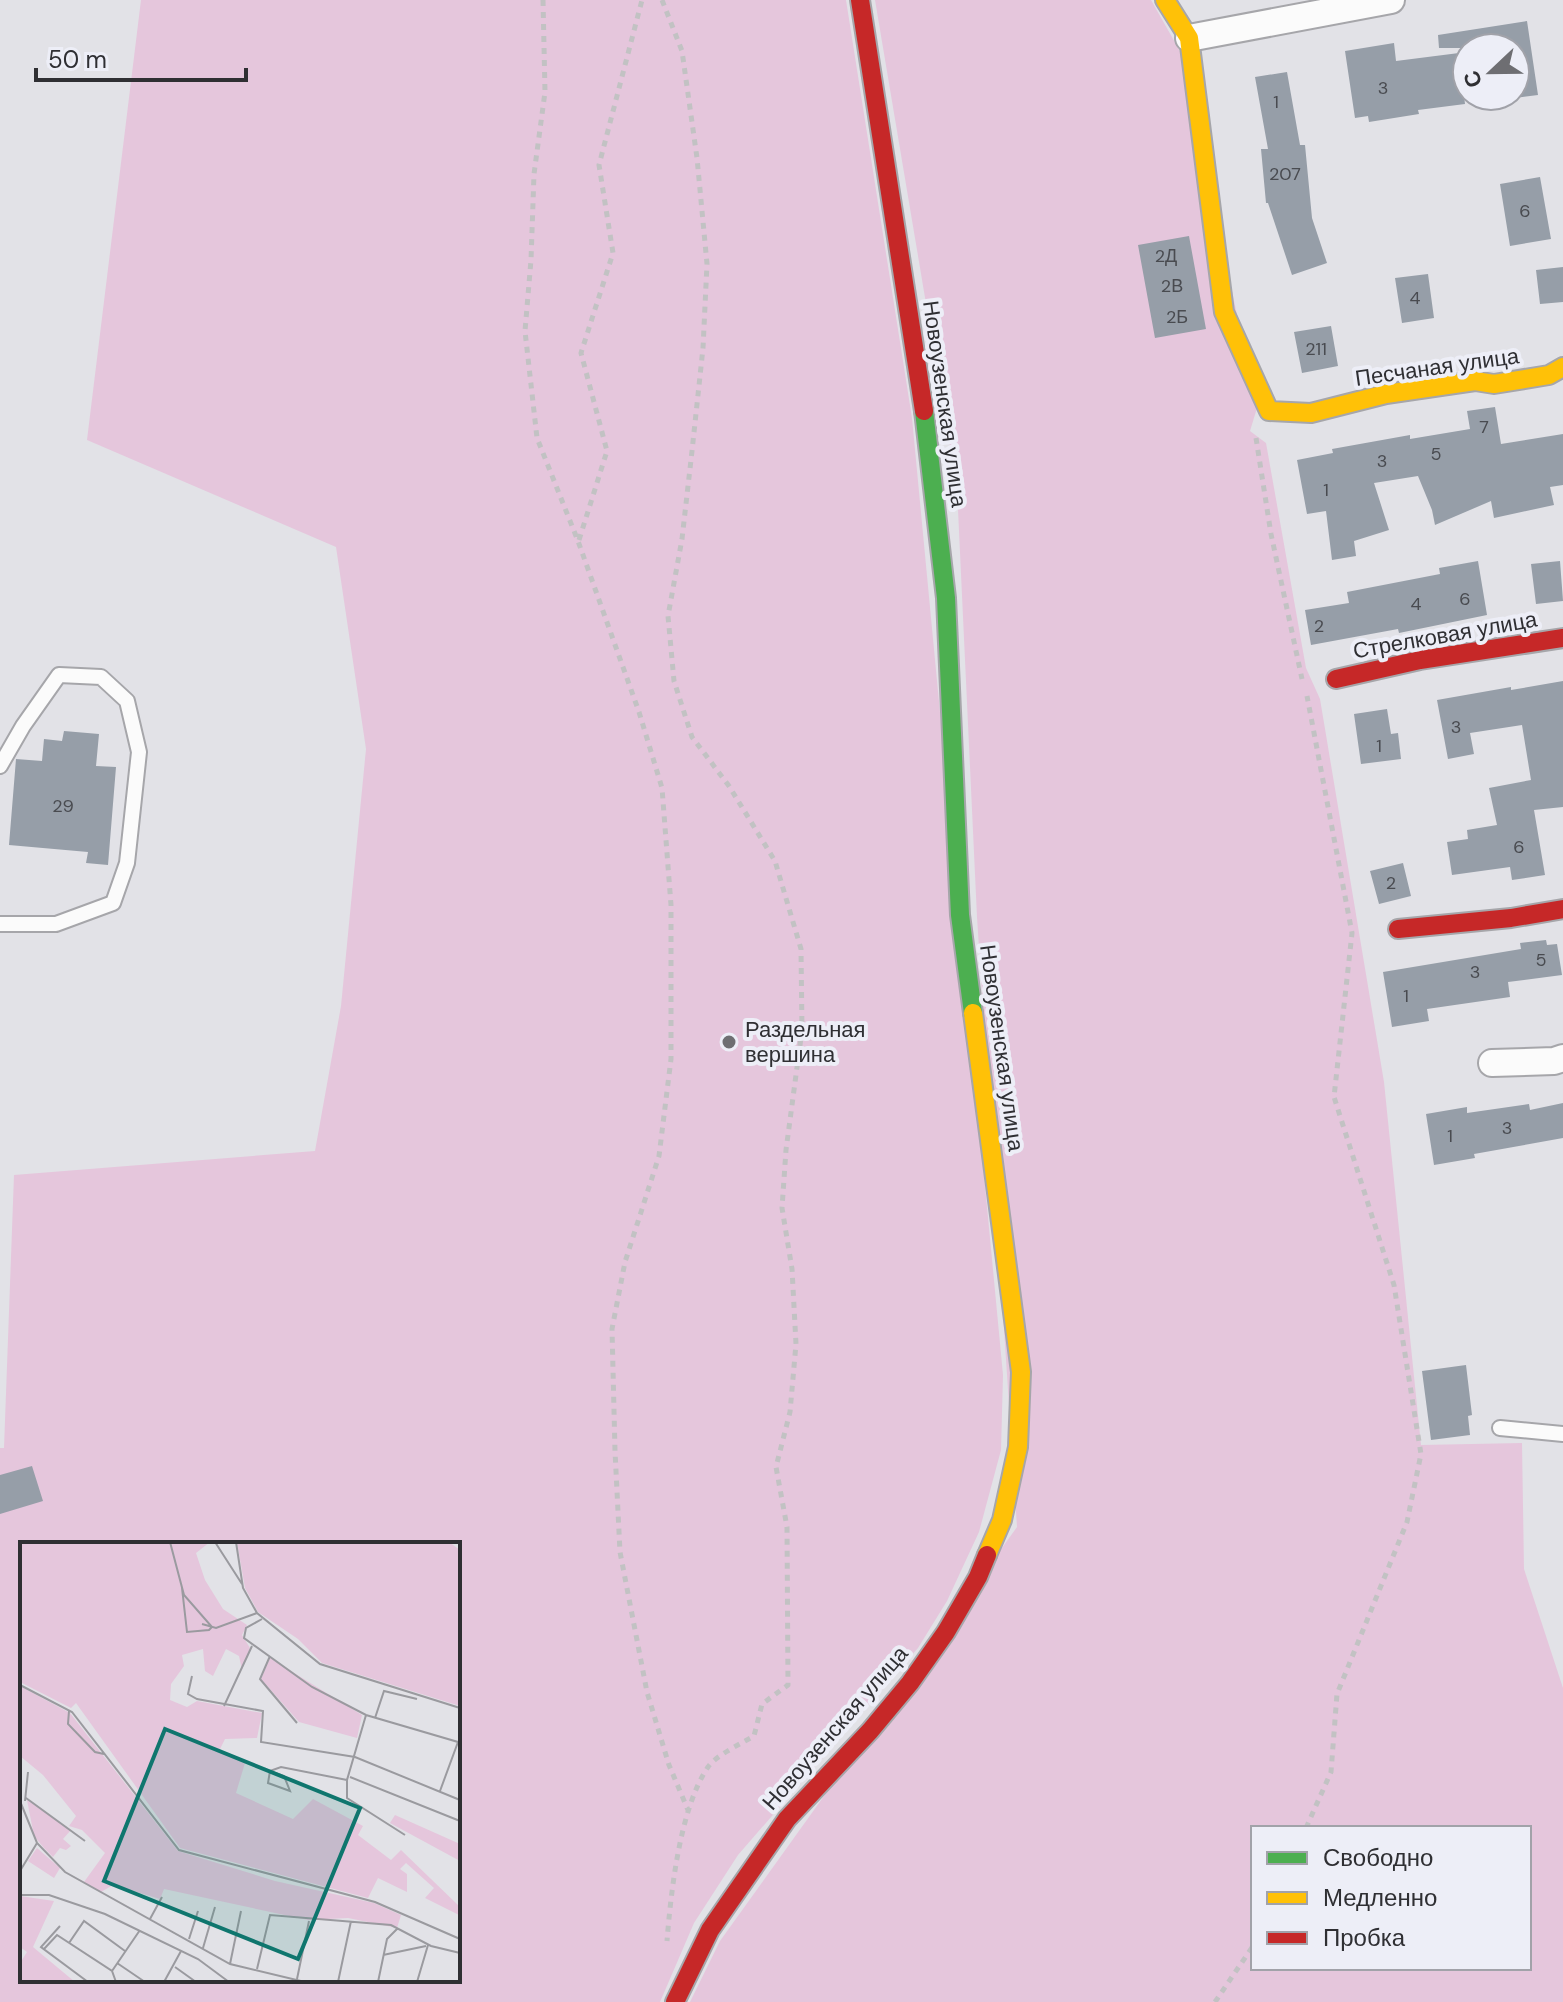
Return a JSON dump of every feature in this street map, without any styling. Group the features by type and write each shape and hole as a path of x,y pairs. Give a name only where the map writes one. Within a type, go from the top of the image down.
{"main road":[{"name":"Новоузенская улица","path":"675,2002 710,1930 787,1819 880,1719 946,1632 978,1577 1002,1520 1018,1447 1021,1372 960,915 946,598 925,416 860,0"},
{"path":"1165,0 1189,38 1224,312 1269,411"},
{"name":"Песчаная улица","path":"1269,411 1311,413 1386,394 1475,381 1494,384 1549,375 1563,367"},
{"name":"Стрелковая улица","path":"1336,679 1420,660 1563,638"},
{"path":"1398,929 1511,918 1563,909"}],"street":[{"path":"1189,38 1391,0"},
{"path":"1492,1063 1563,1058"}],"lane":[{"path":"0,766 23,726 59,675 101,677 127,701 139,752 127,863 113,903 56,924 0,924"},
{"path":"1500,1428 1563,1434"}],"path":[{"path":"543,0 545,92 534,174 525,331 537,438 578,541 639,712 662,788 671,905 671,1059 659,1156 625,1262 612,1329 615,1451 620,1552 647,1692 669,1765 688,1811"},
{"path":"578,541 607,451 581,353 613,253 599,165 642,0"},
{"path":"662,0 682,51 697,158 707,264 703,348 682,539 668,616 674,681 692,737 729,786 775,861 801,949 802,1030 786,1150 782,1208 792,1269 796,1344 790,1412 776,1467 787,1527 788,1685 762,1704 754,1736 709,1764 688,1811 670,1902 667,1948"},
{"path":"1269,411 1255,440 1271,534 1313,726 1352,933 1334,1097 1394,1285 1421,1454 1407,1522 1337,1694 1331,1772 1307,1826"},
{"path":"1215,2002 1251,1949"}],"shaded area":[{"path":"141,0 846,0 912,418 1003,1375 1001,1450 979,1532 947,1601 918,1648 738,1855 694,1923 660,2002 0,2002 0,1448 4,1448 14,1175 315,1151 341,1006 366,749 336,547 87,440"},
{"path":"875,0 1151,0 1181,53 1257,408 1250,431 1266,443 1306,668 1320,699 1384,1082 1421,1445 1522,1443 1524,1569 1563,1688 1563,2002 690,2002 720,1941 1017,1527 977,917 957,488"}],"building":[{"path":"1527,21 1529,32 1457,32"},
{"path":"1451,33 1451,48 1439,48 1438,35"},
{"path":"1394,43 1396,61 1451,54 1451,106 1369,122 1368,116 1355,118 1345,51"},
{"path":"1531,48 1538,95 1531,96"},
{"path":"1287,72 1300,145 1305,145 1312,218 1327,263 1292,275 1266,203 1261,149 1268,149 1255,77"},
{"path":"1540,177 1551,239 1510,246 1500,184"},
{"path":"1189,236 1206,329 1155,338 1138,245"},
{"path":"1563,267 1563,302 1540,304 1536,270"},
{"path":"1428,274 1434,318 1402,323 1395,278"},
{"path":"1331,326 1338,366 1302,373 1294,332"},
{"path":"1495,407 1501,444 1563,434 1563,485 1550,487 1554,505 1494,518 1491,501 1435,525 1418,476 1374,483 1389,530 1354,541 1356,556 1332,560 1326,511 1307,514 1297,460 1333,453 1332,449 1410,435 1410,439 1470,429 1467,411"},
{"path":"1478,561 1487,615 1399,633 1398,629 1311,645 1305,610 1349,603 1347,592 1440,574 1439,568"},
{"path":"1560,561 1563,601 1536,604 1531,564"},
{"path":"1563,681 1563,807 1534,810 1545,875 1512,880 1510,867 1452,875 1447,842 1468,839 1467,830 1497,825 1489,788 1531,780 1522,725 1470,733 1474,754 1448,759 1437,700"},
{"path":"1387,709 1391,734 1398,733 1401,759 1361,764 1354,714"},
{"path":"64,731 99,734 96,766 116,767 108,865 86,863 88,852 9,845 16,759 42,761 44,739 62,741"},
{"path":"1403,863 1411,896 1379,904 1370,871"},
{"path":"1546,940 1547,945 1557,944 1562,975 1508,982 1510,997 1427,1009 1429,1021 1392,1027 1383,972 1521,949 1520,943"},
{"path":"1563,1103 1563,1138 1474,1154 1475,1158 1434,1165 1426,1114 1467,1107 1467,1113 1529,1104 1530,1110"},
{"path":"1466,1365 1472,1415 1468,1416 1470,1435 1431,1440 1422,1371"},
{"path":"32,1466 43,1501 0,1514 0,1475"}],"traffic: fast":[{"path":"924,411 946,598 960,915 973,1013"}],"traffic: slow":[{"path":"1165,0 1189,38 1224,312 1269,411 1311,413 1386,394 1475,381 1494,384 1549,375 1563,367"},
{"path":"973,1013 1021,1372 1018,1447 1002,1520 987,1555"}],"traffic: jam":[{"path":"860,0 924,411"},
{"path":"1336,679 1420,660 1563,638"},
{"path":"1398,929 1511,918 1563,909"},
{"path":"675,2002 710,1930 787,1819 870,1731 910,1683 946,1632 987,1555"}],"place":[{"name":"Раздельная вершина","path":"729,1042"}]}
